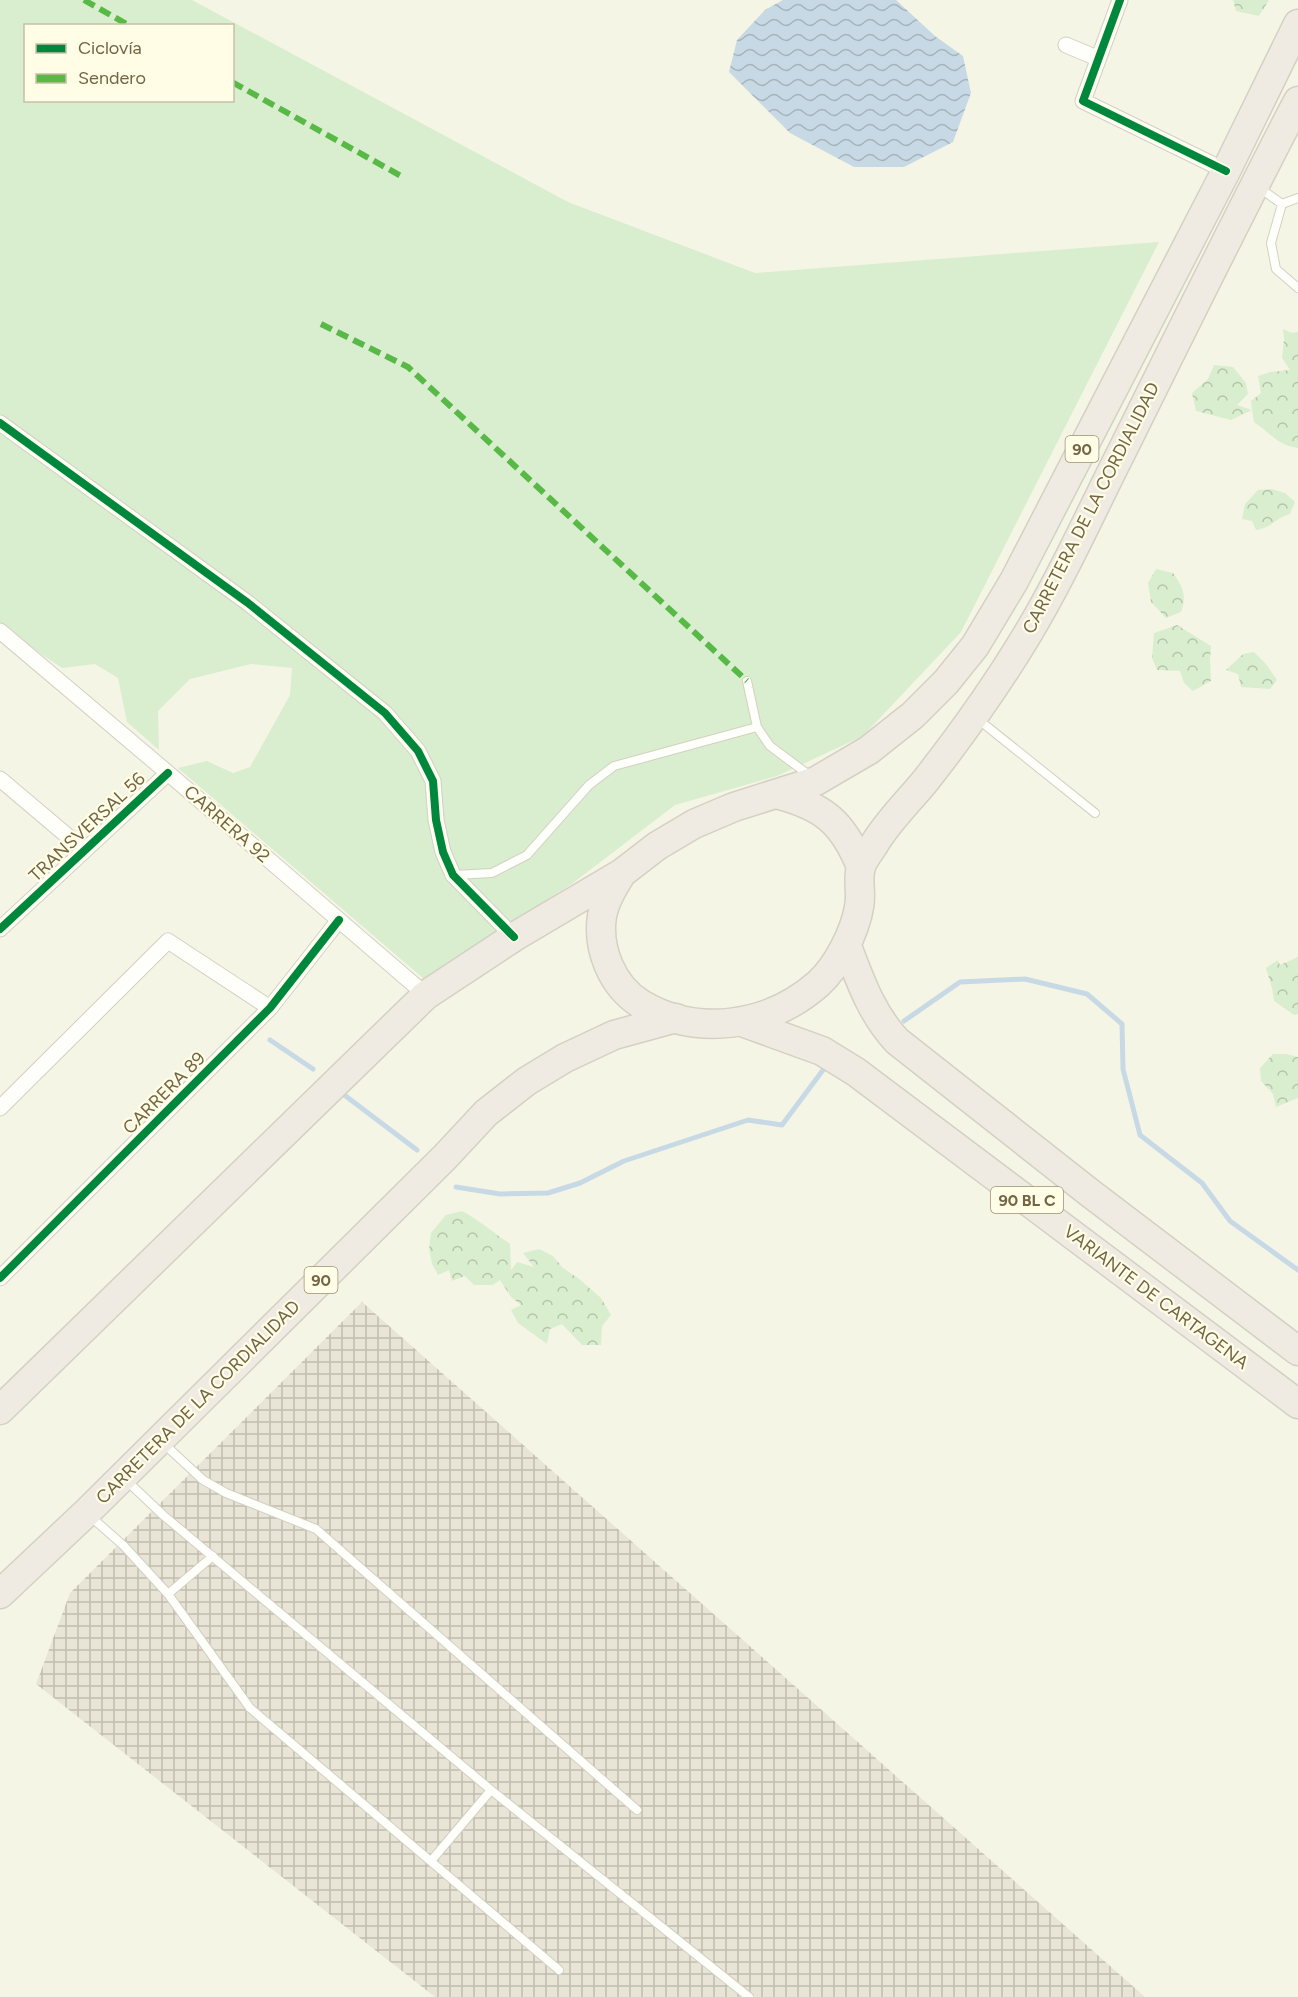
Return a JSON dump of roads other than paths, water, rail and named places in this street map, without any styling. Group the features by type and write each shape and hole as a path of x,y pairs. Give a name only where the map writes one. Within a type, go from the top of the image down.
{"highway":[{"name":"CARRETERA DE LA CORDIALIDAD","path":"0,1410 426,995 514,937 622,873 657,846 694,824 734,807 816,780 869,750 913,715 946,682 975,646 1014,581 1226,171 1298,24"},
{"name":"CARRETERA DE LA CORDIALIDAD","path":"0,1594 160,1440 486,1113 527,1081 565,1058 614,1035 676,1017 709,1024 742,1022 784,1008 820,982 846,946 860,908 861,867 877,839 927,778 973,716 1049,598 1298,101"},
{"path":"776,794 799,800 820,811 838,826 852,845 861,867"},
{"path":"622,873 609,893 602,915 601,938 606,961 617,982 634,999 654,1011 676,1017"},
{"name":"90 BL C","path":"846,946 868,1001 878,1018 897,1041 1090,1193 1298,1351"},
{"name":"VARIANTE DE CARTAGENA","path":"742,1022 822,1051 856,1072 1298,1404"}],"street":[{"path":"1120,0 1083,101 1226,171"},
{"path":"1066,45 1097,58"},
{"path":"0,423 248,603 385,713 418,751 433,781 436,820 443,852 453,875 514,937"},
{"name":"CARRERA 92","path":"0,631 168,772 426,995"},
{"name":"TRANSVERSAL 56","path":"2,923 168,772"},
{"path":"0,779 84,850"},
{"name":"CARRERA 89","path":"0,1278 270,1008 339,920"},
{"path":"0,1108 168,941 270,1008"}],"lane":[{"path":"1254,185 1282,204"},
{"path":"1282,204 1298,198"},
{"path":"1282,204 1271,243 1276,270 1298,288"},
{"path":"747,681 756,726 770,746 816,780"},
{"path":"973,716 1095,813"},
{"path":"453,875 492,873 527,855 589,785 614,766 756,726"},
{"path":"160,1440 203,1480 226,1493 316,1529 637,1810"},
{"path":"123,1476 163,1515 491,1790 749,1997"},
{"path":"86,1513 123,1546 168,1594 250,1708 559,1970"},
{"path":"168,1594 213,1556"},
{"path":"430,1861 491,1790"}],"water":[{"path":"783,0 896,0 935,36 963,56 971,93 953,142 904,167 854,167 790,133 729,72 737,40 765,10"}],"waterway":[{"path":"904,1021 960,982 1025,979 1087,994 1122,1024 1123,1069 1140,1135 1202,1183 1230,1221 1298,1270"},
{"path":"270,1040 313,1069"},
{"path":"456,1187 500,1194 548,1193 580,1183 624,1161 748,1120 782,1125 826,1066"},
{"path":"339,1091 417,1150"}]}
